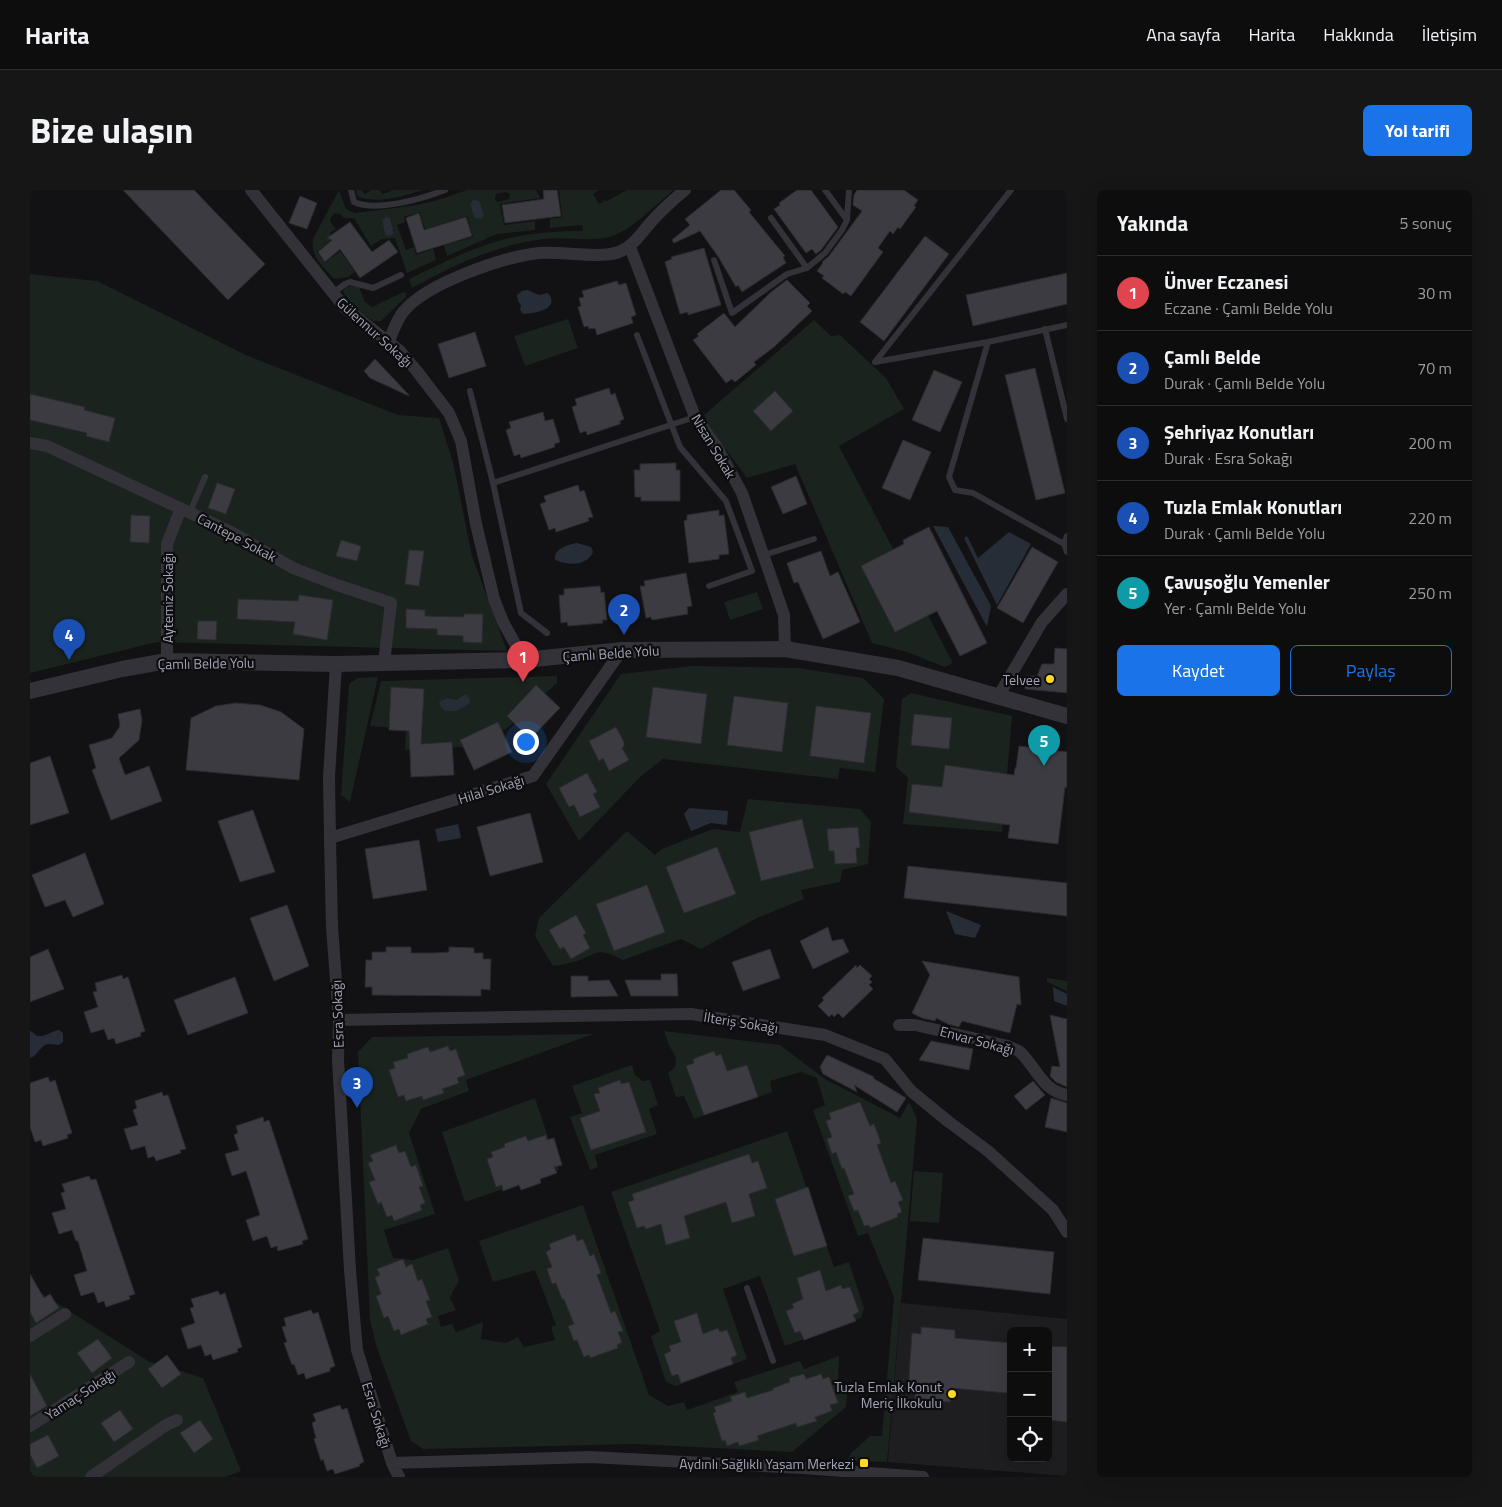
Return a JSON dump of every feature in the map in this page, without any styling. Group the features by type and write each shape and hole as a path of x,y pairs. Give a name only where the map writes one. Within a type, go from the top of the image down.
{"street":[{"name":"Gülennur Sokağı","path":"251,190 352,315 400,351 449,413 456,428 465,458 476,524 494,599 502,622 524,660"},
{"path":"389,341 399,318 412,302 447,282 508,259 539,254 617,253 630,247 667,205 685,190"},
{"name":"Nisan Sokak","path":"630,247 695,417 717,447 742,492 784,615 786,648"},
{"name":"Cantepe Sokak","path":"30,444 47,446 185,510 231,532 293,568 337,585 391,602 384,663"},
{"name":"Aytemiz Sokağı","path":"166,661 167,544 185,510"},
{"path":"998,695 1042,622 1067,594"},
{"name":"Çamlı Belde Yolu","path":"30,691 122,668 166,661 384,663 524,660 622,650 786,648 898,668 1067,716"},
{"name":"Hilal Sokağı","path":"330,838 533,776 622,650"},
{"name":"Esra Sokağı","path":"336,664 328,777 332,927 339,1020 339,1079 350,1270 358,1350 392,1463 399,1477"},
{"name":"İlteriş Sokağı","path":"339,1020 692,1014 825,1035 885,1059 911,1091 988,1151 1053,1210 1067,1232"},
{"name":"Envar Sokağı","path":"899,1025 915,1024 1008,1046 1020,1052 1047,1087 1057,1093 1067,1095"},
{"path":"30,1336 65,1314"},
{"name":"Yamaç Sokağı","path":"30,1426 130,1362"},
{"path":"92,1477 166,1425 177,1420"},
{"path":"392,1463 590,1457 803,1468 922,1477"}],"lane":[{"path":"351,190 354,202 361,205 388,204 412,200 445,190"},
{"path":"825,190 847,220"},
{"path":"714,260 732,314 787,274 807,268 825,253 847,220 849,190"},
{"path":"1011,190 875,362 988,342 1067,325"},
{"path":"771,218 807,268"},
{"path":"333,293 350,282 373,288 401,275"},
{"path":"1045,329 1067,419"},
{"path":"637,335 680,447 726,501 752,571 709,586"},
{"path":"988,342 949,477 956,490 973,493 1064,544 1067,552"},
{"path":"470,391 522,613 547,633"},
{"path":"493,483 695,417"},
{"path":"185,510 205,477"},
{"path":"1064,544 1067,536"},
{"path":"764,555 814,539"},
{"path":"747,1288 773,1362"}],"shaded area":[{"path":"339,190 346,209 355,213 411,206 435,201 467,190 536,190 540,198 500,204 504,225 535,221 535,230 497,234 447,256 444,245 473,237 467,216 425,229 420,212 404,217 405,222 397,225 406,250 414,247 416,255 433,249 436,260 407,273 395,238 382,239 371,246 354,218 344,218 340,214 335,213 330,218 331,223 336,229 331,232 330,236 332,239 317,252 325,263 340,251 355,272 348,277 334,279 322,266 314,251 313,239","holes":["505,192 510,194 509,199 498,202 495,200 496,194","390,218 394,231 385,234 382,220"]},
{"path":"357,190 362,190 365,194 371,190 380,190 382,194 394,190 423,190 408,195 375,200 359,197 356,193"},
{"path":"559,190 599,190 593,194 599,204 627,190 674,190 637,222 613,236 597,239 544,239 509,246 476,257 412,288 409,279 486,245 530,234 583,231 582,225 550,228 550,219 562,217"},
{"path":"473,200 479,201 484,214 481,219 475,218 470,205"},
{"path":"386,217 390,218 393,229 393,234 389,236 385,234 382,220"},
{"path":"30,274 97,281 246,355 398,415 439,418 453,462 472,556 507,651 157,642 30,673"},
{"path":"345,287 359,287 365,302 372,307 403,292 406,293 406,297 381,321 373,321 356,310 343,292"},
{"path":"528,290 539,295 548,293 551,298 549,307 539,312 523,314 520,310 521,305 517,295 522,291"},
{"path":"568,319 578,348 525,366 514,336"},
{"path":"814,320 831,336 840,335 886,378 904,409 839,446 953,663 945,667 907,652 872,643 795,464 747,478 708,425 704,415"},
{"path":"933,526 948,527 991,606 987,627"},
{"path":"1009,532 1031,544 997,605 964,538 967,536 978,558"},
{"path":"577,543 591,547 593,552 590,557 577,564 555,560 559,550 565,546"},
{"path":"757,592 763,609 730,620 724,602"},
{"path":"692,666 798,668 863,678 884,699 875,772 840,768 838,779 663,759 640,777 579,841 546,784 621,674"},
{"path":"557,676 557,683 506,729 461,747 405,750 406,729 370,726 381,681"},
{"path":"378,677 350,802 341,795 349,684 357,678"},
{"path":"911,693 1012,716 1002,832 903,824 908,778 896,767 902,699"},
{"path":"466,694 470,700 469,704 456,711 445,711 441,707 439,702 447,698 456,700"},
{"path":"748,799 860,809 871,822 868,864 842,870 840,882 801,890 804,899 757,918 701,949 681,939 623,960 602,952 574,962 553,966 535,936 539,918 627,831 655,855 662,849 713,829 740,832"},
{"path":"689,808 728,811 727,825 711,823 691,831 684,814"},
{"path":"458,824 461,838 438,842 435,829"},
{"path":"946,911 981,925 975,938 955,934"},
{"path":"1047,978 1067,981 1067,991 1047,982"},
{"path":"1053,987 1067,994 1067,1006 1054,1001"},
{"path":"59,1030 63,1033 63,1042 59,1045 44,1045 30,1058 30,1031 37,1036 41,1036"},
{"path":"664,1031 780,1045 825,1079 900,1118 909,1102 917,1119 887,1462 847,1461 851,1453 870,1436 882,1436 894,1297 868,1233 858,1236 813,1110 825,1105 817,1078 801,1072 770,1081 772,1092 694,1119 684,1096 676,1097 668,1073 675,1067 676,1058"},
{"path":"593,1034 466,1080 469,1091 421,1109 409,1133 435,1214 384,1230 393,1258 413,1260 448,1248 459,1281 450,1298 456,1310 438,1316 441,1327 452,1324 456,1332 483,1322 481,1339 506,1343 518,1337 524,1347 555,1340 551,1327 556,1325 535,1270 493,1282 479,1241 583,1205 649,1395 668,1406 684,1402 687,1410 738,1392 734,1382 800,1361 804,1369 839,1356 838,1383 848,1386 846,1407 792,1452 635,1444 423,1449 411,1441 377,1348 370,1320 358,1052 372,1037"},
{"path":"632,1065 635,1075 643,1081 650,1080 658,1105 649,1109 657,1134 595,1155 598,1167 590,1170 570,1117 582,1113 572,1086"},
{"path":"535,1098 559,1170 465,1202 442,1132"},
{"path":"787,1131 834,1267 849,1262 864,1308 861,1318 785,1346 760,1276 723,1289 747,1359 676,1386 666,1382 651,1336 660,1331 611,1192"},
{"path":"914,1171 943,1173 939,1223 910,1221"},
{"path":"30,1286 148,1361 203,1378 241,1471 225,1477 30,1477"},
{"name":"Tuzla Emlak Konut Meriç İlkokulu","path":"901,1303 1067,1319 1067,1476 888,1462"}],"building":[{"path":"123,190 194,190 265,264 228,300"},
{"path":"543,190 557,190 561,216 505,223 502,205 544,199"},
{"path":"721,190 734,190 751,210 749,212 785,256 783,257 786,263 742,292 738,285 736,287 700,231 674,243 672,240 690,225 685,219"},
{"path":"797,190 811,190 838,227 816,254 812,249 806,253 774,209"},
{"path":"857,190 904,190 918,200 914,206 916,207 900,229 898,227 893,234 890,231 878,248 883,252 851,296 845,292 843,294 822,278 824,276 817,271 862,211 853,205 854,195"},
{"path":"300,196 317,203 307,229 289,223"},
{"path":"419,213 424,230 466,217 472,236 417,253 406,218"},
{"path":"350,222 372,252 389,240 398,252 360,278 340,249 325,262 318,252 332,240 327,238"},
{"path":"925,236 949,254 884,341 860,322"},
{"path":"704,248 721,305 688,315 688,312 680,314 665,262 672,259 671,257"},
{"path":"1067,273 1067,304 973,326 966,295"},
{"path":"787,280 810,303 807,306 812,311 774,347 754,362 756,365 735,382 732,379 726,383 693,340 699,336 697,334 724,313 735,327 771,292"},
{"path":"617,281 619,285 626,283 636,315 631,317 633,323 597,335 595,328 589,329 588,326 584,327 578,307 581,306 579,298 584,297 582,291"},
{"path":"475,332 486,366 449,378 438,344"},
{"path":"375,359 409,396 370,378 364,371"},
{"path":"1035,368 1065,493 1036,500 1005,375"},
{"path":"934,370 962,382 940,432 912,420"},
{"path":"609,388 611,395 615,393 624,419 620,421 620,424 587,435 586,431 580,433 572,407 577,405 575,399"},
{"path":"775,391 793,411 771,431 753,411"},
{"path":"30,394 85,407 84,410 115,418 109,442 86,436 87,433 30,420"},
{"path":"543,412 545,421 553,419 560,442 554,444 555,447 521,458 520,454 514,456 506,430 511,428 509,422"},
{"path":"903,440 931,452 910,500 882,488"},
{"path":"676,463 676,470 680,470 680,501 641,501 641,497 635,497 634,470 640,470 640,464"},
{"path":"796,476 807,504 783,514 771,487"},
{"path":"217,483 235,489 226,514 208,508"},
{"path":"578,485 580,492 584,490 593,517 588,518 589,521 556,532 555,528 549,530 540,504 546,502 544,496"},
{"path":"719,510 719,516 724,515 729,554 719,555 719,559 689,563 684,521 687,520 687,515"},
{"path":"131,515 150,516 149,543 130,542"},
{"path":"929,527 987,643 960,656 937,611 895,632 861,566 904,544 903,540"},
{"path":"341,540 361,546 357,561 336,556"},
{"path":"1032,547 1058,562 1023,623 997,608"},
{"path":"409,550 424,551 419,586 405,584"},
{"path":"821,551 830,576 838,572 860,622 823,639 798,582 794,583 787,563"},
{"path":"686,573 692,606 687,607 688,614 652,620 651,617 646,618 640,586 645,586 644,581"},
{"path":"600,586 601,593 604,592 607,620 602,620 603,623 568,626 567,622 561,623 559,595 564,595 564,589"},
{"path":"299,595 333,600 327,640 293,634 295,622 237,619 238,599 298,601"},
{"path":"406,609 425,610 425,616 464,617 464,614 483,614 482,643 463,642 463,636 437,635 437,629 406,628"},
{"path":"198,621 217,621 216,640 197,639"},
{"path":"1055,648 1067,649 1067,693 1025,689 1025,676 1037,676 1042,664 1054,664"},
{"path":"536,685 560,708 530,739 507,716"},
{"path":"391,687 424,689 421,744 452,742 454,775 411,777 409,731 389,730"},
{"path":"653,687 707,694 701,744 646,737"},
{"path":"734,696 788,703 782,752 727,745"},
{"path":"236,703 260,705 281,712 304,729 299,780 186,770 191,718 216,706"},
{"path":"816,706 871,713 864,763 810,756"},
{"path":"140,709 142,720 139,740 119,758 125,775 149,766 162,801 111,820 92,770 96,768 89,745 112,738 120,726 118,714"},
{"path":"914,714 952,718 949,749 911,745"},
{"path":"498,722 512,752 474,770 460,740"},
{"path":"616,727 624,742 622,748 629,760 609,771 603,758 599,761 589,741"},
{"path":"1019,746 1067,752 1067,788 1065,787 1058,844 1008,838 1010,825 909,812 912,784 942,787 945,765 1014,775"},
{"path":"50,756 69,813 30,825 30,763"},
{"path":"587,773 597,792 593,794 600,807 580,817 574,805 569,807 559,788"},
{"path":"253,810 275,872 240,882 218,821"},
{"path":"530,813 543,862 490,876 477,827"},
{"path":"802,819 814,868 761,881 749,832"},
{"path":"858,827 860,848 856,848 857,863 835,864 834,851 829,851 827,829"},
{"path":"419,840 427,890 373,899 365,849"},
{"path":"717,847 736,894 684,913 666,867"},
{"path":"85,853 104,904 73,917 65,900 45,907 32,875"},
{"path":"908,866 1067,883 1067,916 904,898"},
{"path":"647,885 665,932 614,951 596,904"},
{"path":"287,905 309,966 274,981 250,918"},
{"path":"576,915 586,933 583,935 590,948 571,959 564,947 560,949 549,930"},
{"path":"828,927 832,941 843,939 849,952 813,969 800,941"},
{"path":"386,947 411,947 411,953 449,952 449,947 474,948 474,953 483,953 483,959 491,959 490,990 481,989 481,996 372,995 372,987 365,987 366,960 372,960 372,952 386,952"},
{"path":"48,949 64,989 30,1002 30,957"},
{"path":"770,949 780,978 743,991 732,962"},
{"path":"922,961 1019,977 1021,1005 1017,1004 1010,1033 962,1021 959,1027 936,1018 935,1021 912,1013 930,975"},
{"path":"856,965 857,968 860,965 872,976 869,979 872,982 869,985 873,989 843,1018 838,1013 834,1017 832,1014 829,1017 818,1006 824,1000 822,998"},
{"path":"661,974 677,974 678,996 631,996 625,980 661,980"},
{"path":"122,975 123,979 128,977 145,1031 140,1033 141,1036 116,1044 114,1038 108,1040 104,1029 91,1033 84,1012 98,1007 93,992 97,991 95,983"},
{"path":"571,976 588,976 588,981 609,980 618,996 571,997"},
{"path":"235,977 248,1013 188,1035 174,1000"},
{"path":"1050,1015 1067,1019 1067,1087 1056,1082 1050,1076 1052,1066 1060,1067"},
{"path":"931,1041 973,1049 969,1070 919,1060"},
{"path":"448,1046 450,1051 456,1049 465,1075 457,1078 459,1083 442,1089 444,1093 423,1100 422,1096 406,1101 404,1095 398,1097 389,1070 395,1068 393,1062 408,1058 407,1054 428,1047 430,1052"},
{"path":"714,1051 716,1056 721,1054 727,1071 747,1065 758,1097 704,1115 686,1066 694,1063 693,1059"},
{"path":"827,1055 874,1077 906,1098 897,1112 854,1085 857,1092 823,1074 820,1067"},
{"path":"48,1077 50,1082 55,1080 72,1133 67,1135 68,1138 43,1146 41,1140 35,1142 30,1127 30,1083"},
{"path":"620,1080 621,1084 629,1082 646,1132 591,1150 580,1118 600,1111 594,1094 600,1093 598,1088"},
{"path":"1033,1081 1045,1095 1026,1110 1014,1096"},
{"path":"162,1092 163,1096 168,1095 186,1149 180,1150 181,1153 156,1161 154,1156 148,1158 145,1146 131,1150 124,1129 138,1125 133,1110 137,1108 135,1101"},
{"path":"1051,1098 1067,1103 1067,1132 1045,1127"},
{"path":"860,1102 870,1126 874,1124 881,1143 877,1145 891,1183 895,1181 903,1200 898,1202 902,1212 897,1214 898,1217 870,1228 869,1225 864,1226 858,1210 854,1211 848,1196 854,1194 844,1168 842,1169 836,1152 832,1154 827,1139 832,1137 826,1121 831,1119 829,1113"},
{"path":"263,1117 264,1122 269,1120 308,1239 302,1241 303,1244 278,1251 277,1246 271,1248 267,1236 253,1241 246,1220 260,1215 250,1183 246,1171 232,1176 225,1154 239,1150 234,1135 238,1133 236,1126"},
{"path":"546,1135 547,1140 554,1138 562,1165 554,1167 557,1173 540,1179 541,1183 521,1190 519,1185 503,1191 502,1185 496,1187 487,1159 493,1157 491,1152 505,1147 504,1144 526,1136 528,1141"},
{"path":"396,1145 399,1153 405,1151 411,1167 416,1165 423,1186 419,1187 425,1203 420,1205 422,1210 394,1221 392,1215 387,1217 381,1202 378,1204 369,1182 375,1180 368,1163 373,1161 370,1155"},
{"path":"749,1154 752,1163 758,1161 767,1188 749,1194 755,1216 732,1223 726,1202 684,1216 690,1238 666,1245 661,1224 646,1229 644,1226 637,1228 628,1202 634,1200 632,1194"},
{"path":"89,1176 91,1180 96,1179 135,1294 129,1296 130,1299 106,1307 104,1301 98,1303 94,1292 81,1296 74,1275 87,1271 78,1241 76,1241 72,1230 59,1234 52,1213 66,1209 61,1193 65,1192 62,1184"},
{"path":"808,1187 827,1246 794,1256 775,1199"},
{"path":"575,1234 577,1241 583,1239 590,1256 594,1254 601,1273 597,1275 611,1313 615,1311 623,1331 618,1332 622,1342 617,1345 618,1348 590,1358 589,1355 584,1357 577,1340 574,1341 568,1326 574,1324 556,1283 552,1284 547,1269 552,1267 546,1252 551,1249 549,1244"},
{"path":"923,1238 1054,1252 1050,1294 918,1280"},
{"path":"403,1259 406,1267 412,1264 418,1281 422,1279 430,1300 426,1301 432,1317 426,1319 428,1324 401,1335 399,1329 394,1331 388,1316 384,1318 376,1296 381,1294 375,1277 380,1275 377,1269"},
{"path":"820,1270 826,1291 841,1285 842,1289 850,1287 859,1312 853,1315 856,1321 804,1340 800,1331 795,1333 786,1311 794,1308 792,1304 803,1299 797,1278"},
{"path":"30,1274 44,1298 50,1294 59,1308 36,1323 30,1312"},
{"path":"218,1291 220,1295 225,1293 242,1347 237,1349 238,1352 213,1360 211,1354 205,1356 201,1345 188,1349 181,1328 195,1323 190,1308 194,1307 191,1299"},
{"path":"311,1310 313,1314 318,1312 335,1366 330,1368 330,1371 306,1379 304,1373 298,1375 294,1364 292,1365 284,1343 287,1342 282,1327 286,1326 284,1318"},
{"path":"697,1313 703,1334 718,1328 720,1332 727,1330 737,1355 731,1358 733,1364 681,1383 678,1374 672,1376 664,1354 671,1351 669,1346 681,1342 674,1321"},
{"path":"921,1327 955,1330 955,1338 1007,1343 1007,1393 951,1388 950,1402 915,1400 915,1392 908,1392 912,1333 921,1334"},
{"path":"98,1339 112,1358 92,1373 77,1353"},
{"path":"1052,1346 1067,1347 1067,1422 1052,1420"},
{"path":"167,1355 181,1374 162,1388 148,1369"},
{"path":"30,1374 47,1406 30,1416"},
{"path":"804,1374 806,1379 821,1374 823,1379 829,1377 838,1403 830,1405 832,1411 815,1417 817,1421 797,1427 796,1423 757,1436 759,1440 739,1446 738,1442 727,1446 725,1440 722,1441 713,1413 716,1412 714,1407 732,1401 730,1397 745,1392 747,1398 773,1390 773,1388 790,1382 789,1378"},
{"path":"340,1405 342,1410 347,1408 364,1462 359,1464 360,1466 335,1474 333,1469 327,1471 323,1459 321,1461 314,1439 316,1438 312,1423 316,1421 313,1414"},
{"path":"120,1410 133,1429 114,1442 101,1423"},
{"path":"200,1420 213,1439 194,1453 180,1433"},
{"path":"48,1435 59,1456 37,1468 30,1454 30,1444"}],"place":[{"name":"Çamlı Belde","path":"624,635"},
{"name":"Tuzla Emlak Konutları","path":"69,660"},
{"name":"Telvee","path":"1050,679"},
{"name":"Ünver Eczanesi","path":"523,682"},
{"name":"Çavuşoğlu Yemenler","path":"1044,766"},
{"name":"Şehriyaz Konutları","path":"357,1108"},
{"name":"Tuzla Emlak Konut Meriç İlkokulu","path":"952,1394"},
{"name":"Aydınlı Sağlıklı Yaşam Merkezi","path":"864,1463"}]}
